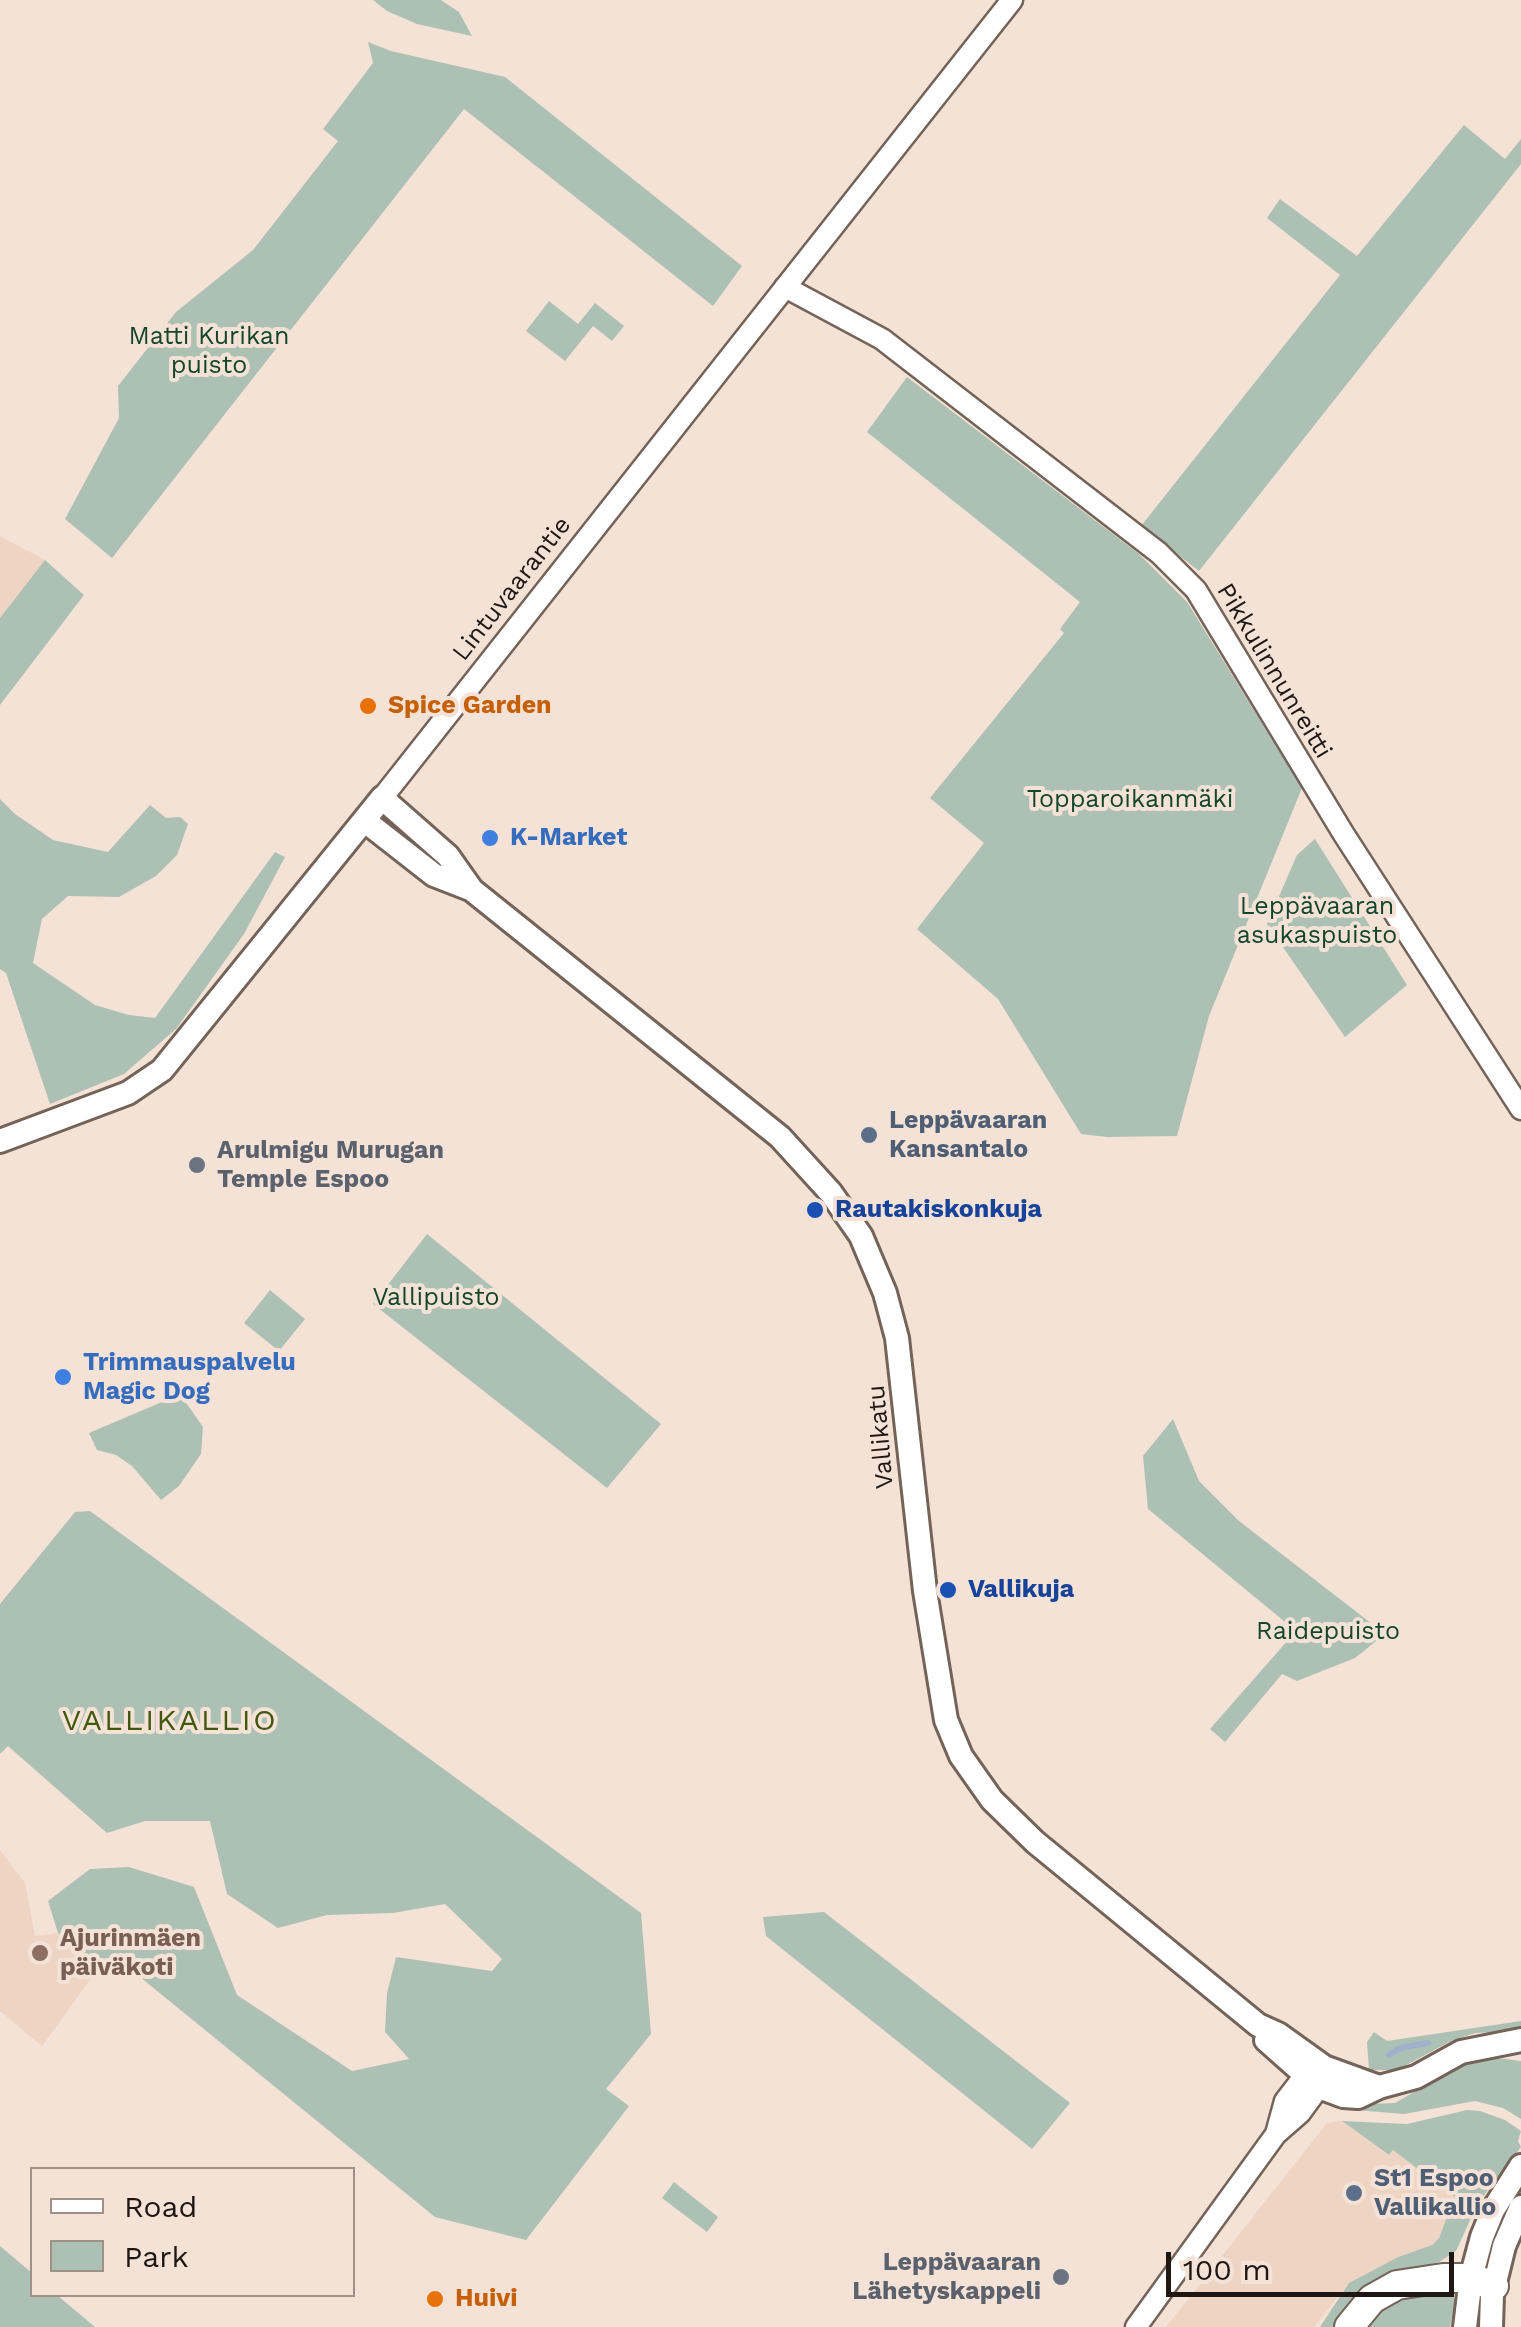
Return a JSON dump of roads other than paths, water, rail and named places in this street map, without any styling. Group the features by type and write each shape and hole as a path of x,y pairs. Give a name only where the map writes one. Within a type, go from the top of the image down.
{"highway":[{"path":"1349,2327 1372,2298 1397,2286 1443,2278 1486,2286"}],"main road":[{"name":"Lintuvaarantie","path":"0,1141 128,1093 162,1070 382,798"},
{"name":"Vallikatu","path":"382,798 448,856 472,890 750,1110 804,1160 844,1209 872,1258 897,1338 934,1656 946,1720 962,1756 1010,1821 1258,2024 1278,2034 1316,2076 1380,2087 1416,2077 1478,2046 1516,2045"},
{"name":"Vallikatu","path":"365,821 434,875 472,890"},
{"path":"1491,2327 1486,2286 1493,2210 1521,2166"},
{"path":"1465,2317 1486,2286 1521,2207"}],"street":[{"name":"Lintuvaarantie","path":"382,798 1012,0"},
{"name":"Pikkulinnunreitti","path":"786,287 882,339 1158,553 1196,590 1343,833 1521,1109"},
{"path":"1136,2327 1276,2134 1294,2121 1316,2076"}],"waterway":[{"path":"1389,2055 1400,2048 1428,2043"}],"place":[{"name":"Spice Garden","path":"368,706"},
{"name":"K-Market","path":"490,838"},
{"name":"Leppävaaran Kansantalo","path":"869,1135"},
{"name":"Arulmigu Murugan Temple Espoo","path":"197,1165"},
{"name":"Rautakiskonkuja","path":"815,1210"},
{"name":"Trimmauspalvelu Magic Dog","path":"63,1377"},
{"name":"Vallikuja","path":"948,1590"},
{"name":"Ajurinmäen päiväkoti","path":"40,1953"},
{"name":"St1 Espoo Vallikallio","path":"1354,2193"},
{"name":"Leppävaaran Lähetyskappeli","path":"1061,2277"},
{"name":"Huivi","path":"435,2299"}],"district":[{"name":"VALLIKALLIO","path":"170,1721"}],"park label":[{"name":"Matti Kurikan puisto","path":"209,352"},
{"name":"Topparoikanmäki","path":"1130,800"},
{"name":"Leppävaaran asukaspuisto","path":"1317,922"},
{"name":"Vallipuisto","path":"436,1298"},
{"name":"Raidepuisto","path":"1328,1632"}]}
